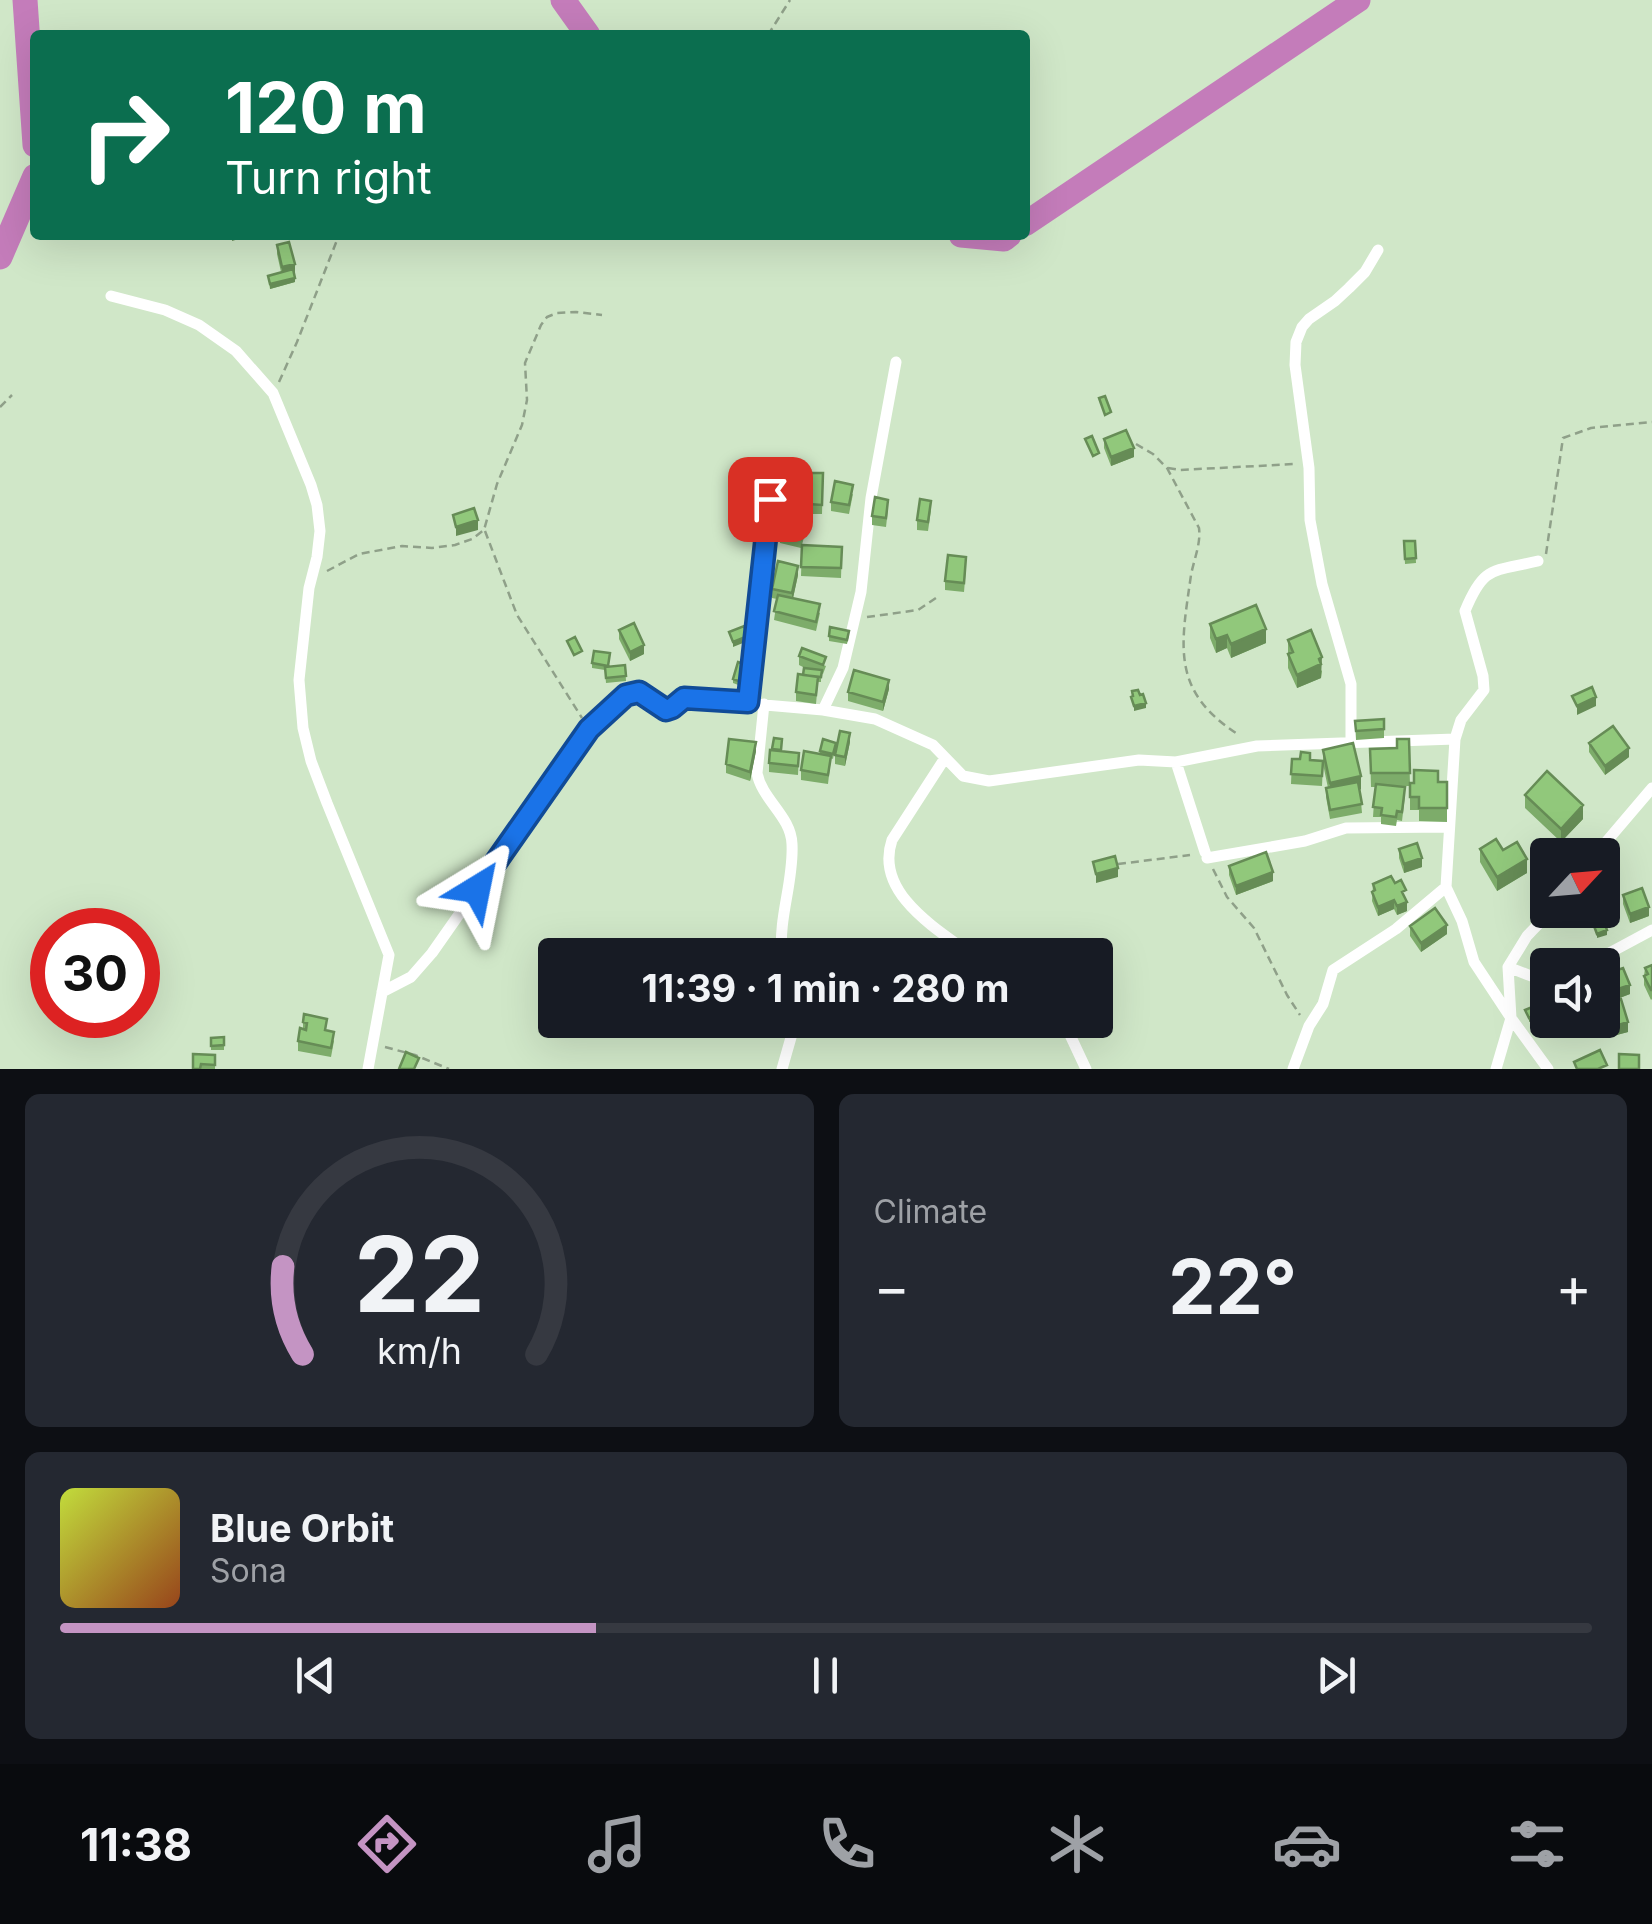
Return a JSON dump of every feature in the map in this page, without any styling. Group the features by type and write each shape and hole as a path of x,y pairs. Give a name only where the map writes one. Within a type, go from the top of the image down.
{"street":[{"path":"1350,744 1351,684 1322,584 1310,520 1309,468 1295,365 1296,342 1309,319 1349,288 1378,250"},
{"path":"112,296 165,310 198,325 236,351 273,393 311,485 320,531 299,680 303,728 310,760 389,955 368,1069"},
{"path":"823,710 843,668 861,592 878,455 896,362"},
{"path":"748,702 773,474"},
{"path":"1538,561 1489,573 1477,584 1465,616 1484,676 1484,690 1461,720 1456,739 1446,887 1474,962 1548,1069"},
{"path":"382,992 411,977 432,953 589,729 634,692 666,710 684,698 823,710 875,719 926,741 963,776 989,781 1139,760 1176,762 1257,746 1456,739"},
{"path":"764,704 757,773 785,822 792,845 782,938"},
{"path":"945,758 888,852 898,890 915,912 949,938"},
{"path":"1176,762 1206,855 1305,841 1346,828 1448,826"},
{"path":"1609,838 1652,788"},
{"path":"1293,1069 1335,967 1396,929 1446,887"},
{"path":"1496,1069 1511,1018 1508,968 1535,928"},
{"path":"1619,948 1652,930"},
{"path":"1508,968 1530,976"},
{"path":"782,1069 791,1038"},
{"path":"1072,1038 1086,1069"}],"path":[{"path":"771,30 790,0"},
{"path":"273,393 337,240"},
{"path":"589,729 517,614 484,530 497,484 522,425 528,400 525,363 541,324 557,313 602,315"},
{"path":"0,407 12,395"},
{"path":"1538,561 1547,554 1563,438 1591,428 1652,422"},
{"path":"1136,444 1167,468 1200,532 1184,631 1186,674 1198,700 1210,714 1257,746"},
{"path":"1167,468 1290,463 1309,468"},
{"path":"326,572 359,554 402,546 455,545 484,530"},
{"path":"855,619 918,610 936,598"},
{"path":"1118,864 1206,855 1227,897 1254,928 1292,1004 1308,1026"},
{"path":"374,1044 448,1069"}],"building":[{"path":"289,242 295,264 282,267 277,245"},
{"path":"293,269 295,278 270,284 268,276"},
{"path":"1105,396 1111,412 1105,415 1099,398"},
{"path":"1126,430 1134,448 1111,457 1104,439"},
{"path":"1092,436 1099,453 1093,456 1085,439"},
{"path":"811,473 823,473 822,505 809,504"},
{"path":"835,481 853,485 849,505 831,502"},
{"path":"875,497 888,500 886,518 872,516"},
{"path":"920,499 931,501 928,522 917,520"},
{"path":"474,508 478,520 456,527 453,515"},
{"path":"786,511 807,516 801,539 780,534"},
{"path":"1404,541 1415,541 1416,558 1405,559"},
{"path":"802,545 842,547 841,568 801,567"},
{"path":"948,555 966,557 964,583 945,581"},
{"path":"778,561 798,566 792,593 772,589"},
{"path":"778,595 820,604 816,622 774,611"},
{"path":"1256,605 1266,629 1231,644 1227,635 1216,639 1210,624"},
{"path":"634,623 644,645 630,652 619,630"},
{"path":"744,626 748,636 733,642 729,632"},
{"path":"830,627 849,631 847,640 829,636"},
{"path":"1311,630 1321,664 1297,675 1288,654 1293,652 1288,640"},
{"path":"575,637 582,651 574,655 567,641"},
{"path":"802,648 826,657 823,665 799,656"},
{"path":"594,651 610,653 608,666 592,663"},
{"path":"738,662 747,665 741,682 733,679"},
{"path":"625,665 626,676 606,678 605,667"},
{"path":"804,668 822,670 821,677 803,675"},
{"path":"854,670 889,680 883,702 848,692"},
{"path":"798,674 818,677 816,695 796,692"},
{"path":"1592,687 1596,697 1577,706 1572,696"},
{"path":"1138,690 1146,703 1134,706 1132,691"},
{"path":"1384,719 1384,729 1356,731 1355,721"},
{"path":"1613,726 1629,748 1605,766 1589,743"},
{"path":"840,731 850,733 845,757 835,755"},
{"path":"774,738 782,739 781,750 772,749"},
{"path":"729,739 756,742 750,772 726,764"},
{"path":"823,739 836,743 833,754 820,751"},
{"path":"1397,739 1409,739 1410,773 1371,773 1370,749 1397,748"},
{"path":"1353,743 1361,776 1330,783 1323,750"},
{"path":"770,750 799,753 798,766 769,763"},
{"path":"804,751 831,756 828,775 801,770"},
{"path":"1301,752 1310,753 1310,760 1323,761 1322,776 1291,774 1292,759 1300,759"},
{"path":"1414,770 1438,771 1438,782 1447,782 1447,808 1419,808 1419,797 1410,797"},
{"path":"1547,771 1583,805 1561,829 1525,795"},
{"path":"1358,782 1362,804 1330,810 1326,788"},
{"path":"1376,784 1405,787 1402,812 1397,811 1396,817 1381,815 1382,808 1373,807"},
{"path":"1496,839 1503,850 1517,842 1527,859 1497,877 1480,849"},
{"path":"1417,843 1422,858 1404,864 1399,849"},
{"path":"1266,852 1273,872 1236,886 1229,866"},
{"path":"1115,856 1118,868 1096,874 1093,862"},
{"path":"1391,876 1395,883 1401,880 1407,902 1397,906 1394,900 1378,907 1373,884"},
{"path":"1642,888 1649,907 1630,914 1623,895"},
{"path":"1435,908 1447,925 1421,943 1410,926"},
{"path":"1652,965 1651,990 1644,976 1648,974 1645,968"},
{"path":"1623,968 1630,985 1620,988"},
{"path":"1620,999 1628,1022 1620,1025"},
{"path":"304,1014 327,1019 325,1030 334,1032 331,1048 298,1041 300,1028 306,1030"},
{"path":"224,1037 224,1045 211,1046 211,1038"},
{"path":"1600,1050 1607,1065 1577,1069 1574,1062"},
{"path":"406,1052 419,1058 414,1069 399,1069"},
{"path":"193,1054 215,1055 215,1065 201,1064 200,1069 193,1069"},
{"path":"1619,1054 1639,1055 1639,1069 1619,1069"}],"waterway":[{"path":"25,0 30,72"},
{"path":"563,0 584,30"},
{"path":"1030,221 1358,0"},
{"path":"0,257 30,188"}],"route":[{"path":"477,889 589,729 626,695 639,692 666,710 684,698 748,702 770,499"}]}
